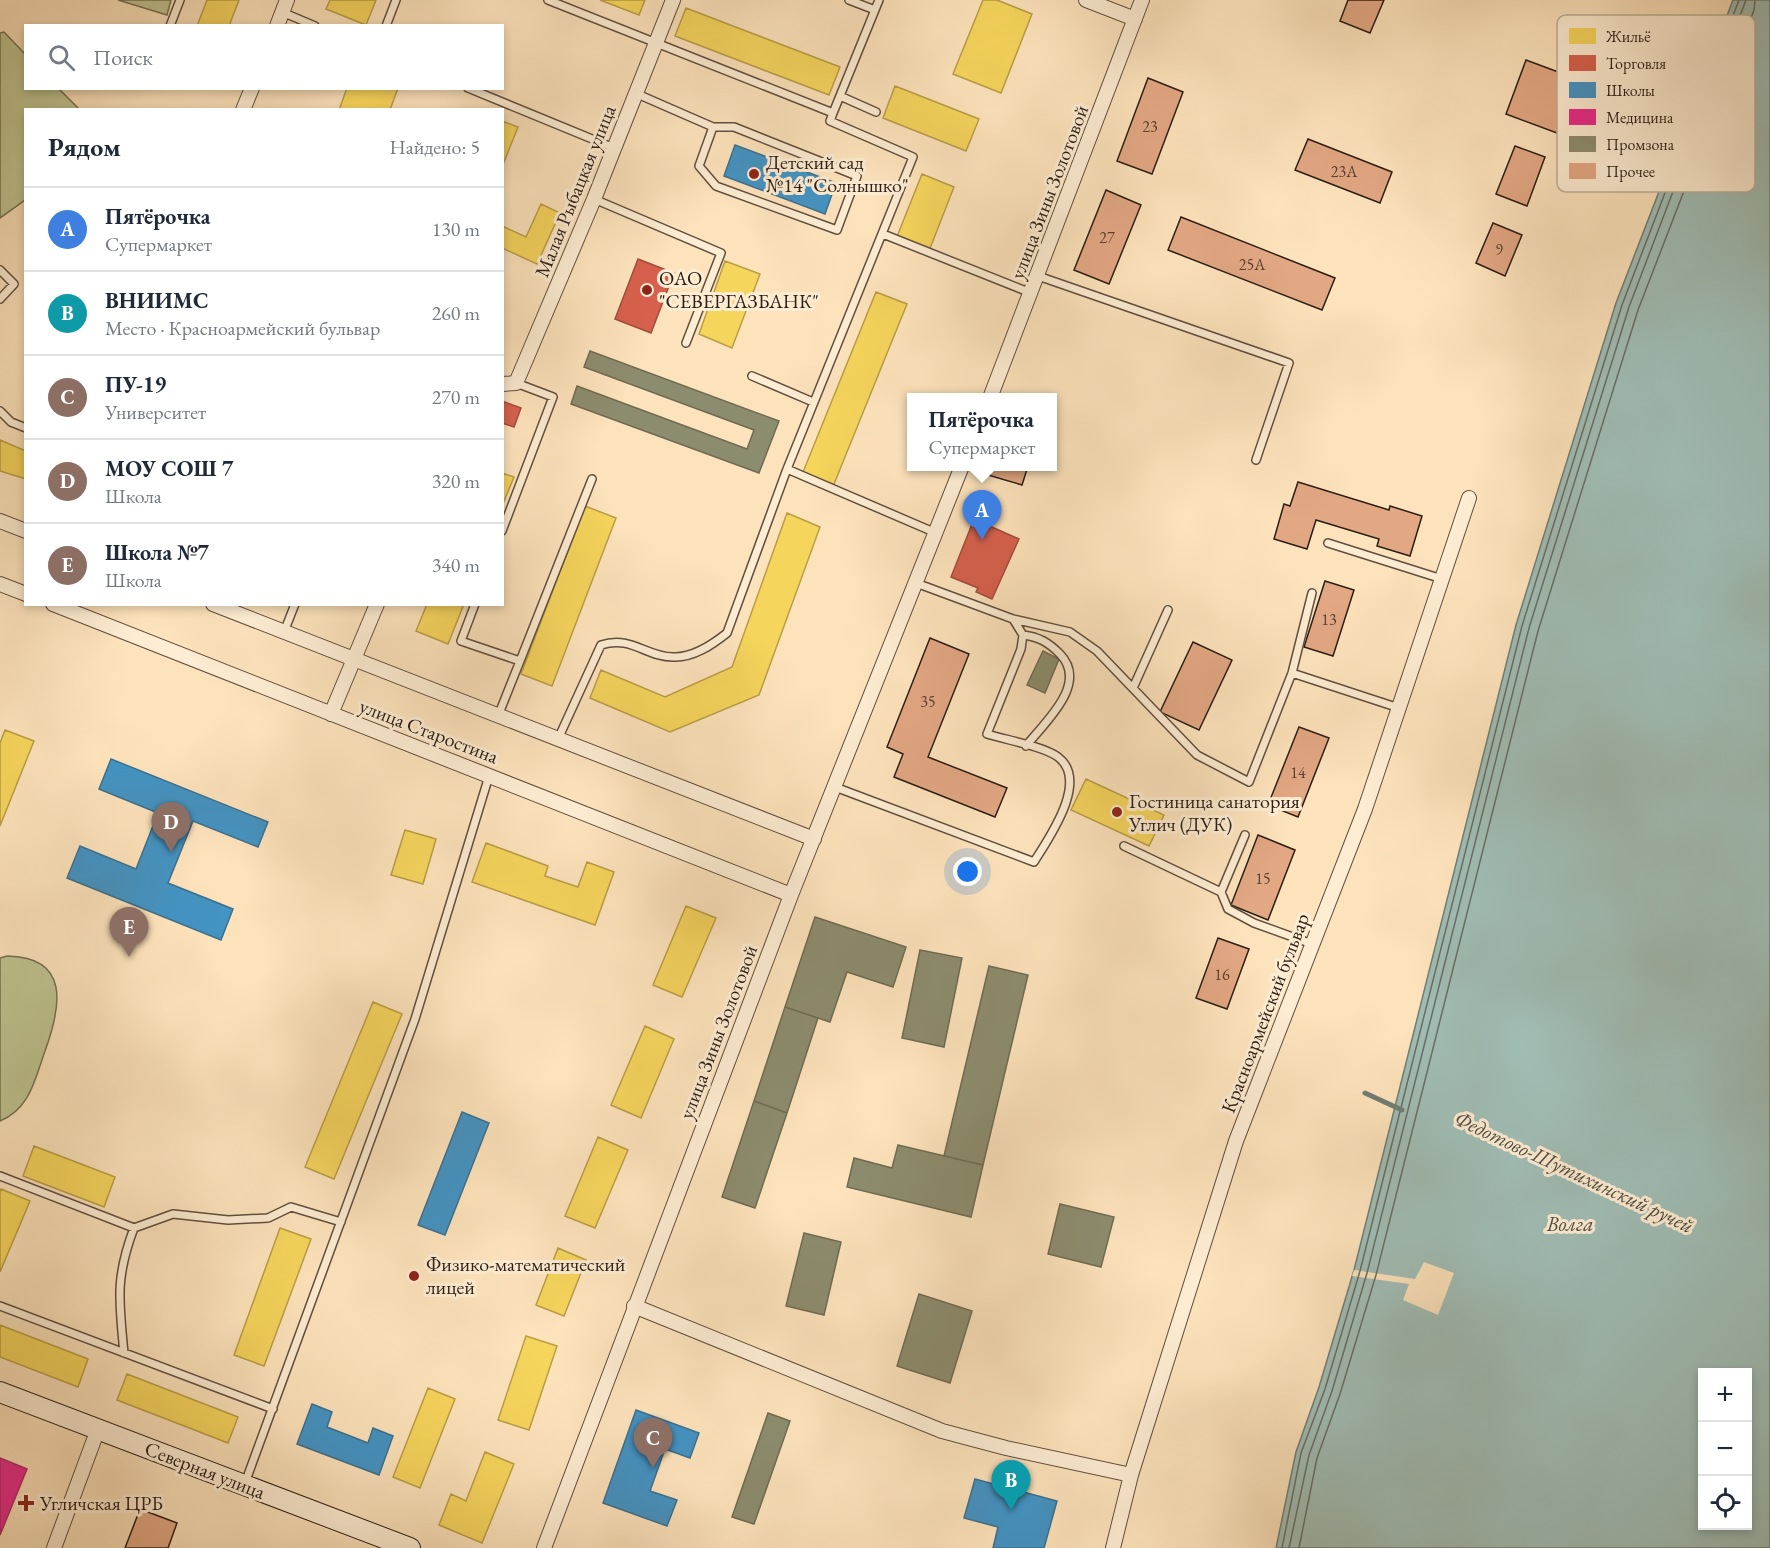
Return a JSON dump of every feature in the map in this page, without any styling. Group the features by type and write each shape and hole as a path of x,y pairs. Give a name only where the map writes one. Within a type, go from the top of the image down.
{"street":[{"name":"Малая Рыбацкая улица","path":"509,384 594,199 673,0"},
{"path":"1086,0 1135,19"},
{"name":"улица Зины Золотовой","path":"992,393 1142,0"},
{"path":"278,24 285,6"},
{"path":"244,108 251,90"},
{"name":"улица Зины Золотовой","path":"544,1548 791,895 960,471"},
{"name":"Красноармейский бульвар","path":"1113,1548 1131,1475 1236,1142 1365,809 1469,498"},
{"path":"0,521 24,530"},
{"path":"0,584 24,593"},
{"name":"улица Старостина","path":"58,606 791,895"},
{"name":"улица Старостина","path":"218,606 814,839"},
{"path":"331,714 376,606"},
{"path":"634,1306 942,1431 1006,1449 1131,1475"},
{"name":"Северная улица","path":"0,1392 410,1548"},
{"path":"54,1548 98,1429"}],"lane":[{"path":"171,24 180,0"},
{"path":"387,24 396,0"},
{"path":"548,0 833,113"},
{"path":"849,0 875,10"},
{"path":"558,739 602,645 613,641 623,641 672,657 706,649 727,633 813,402 913,157 830,121 879,0"},
{"path":"285,6 312,24"},
{"path":"473,90 614,148"},
{"path":"635,93 713,128 734,127 857,176 837,230 716,186 699,166 713,128"},
{"path":"840,96 876,112"},
{"path":"594,199 721,253 686,343"},
{"path":"883,234 1031,293"},
{"path":"0,270 14,284 0,299"},
{"path":"1038,276 1289,363 1256,460"},
{"path":"752,376 813,402"},
{"path":"504,526 553,398 509,384"},
{"path":"0,411 12,423 24,427"},
{"path":"787,469 936,533"},
{"path":"498,716 592,479"},
{"path":"1328,543 1442,579"},
{"path":"916,583 1013,619 1070,632 1097,651 1197,755 1250,782 1292,673 1312,593"},
{"path":"284,632 294,606"},
{"path":"474,606 461,641 520,661"},
{"path":"1133,688 1168,610"},
{"path":"835,787 1034,861 1057,825 1069,795 1070,780 1067,768 1058,757 987,734 1021,649 1023,635 1013,619"},
{"path":"1023,635 1040,638 1053,647 1064,658 1071,673 1069,686 1061,702 1026,746"},
{"path":"1292,673 1399,708"},
{"path":"245,1485 414,1019 489,776"},
{"path":"1221,892 1245,835"},
{"path":"1124,846 1221,892 1228,909 1254,922 1312,944"},
{"path":"0,1176 134,1228 173,1214 228,1220 268,1218 291,1207 341,1222"},
{"path":"124,1353 118,1290 123,1255 134,1228"},
{"path":"0,1306 273,1409"}],"green space":[{"path":"118,0 171,0 167,15"},
{"path":"4,32 24,53 24,90 60,90 78,108 24,108 24,201 0,218 0,33"},
{"path":"7,956 28,959 42,965 51,975 56,987 57,1002 51,1034 30,1092 18,1109 0,1121 0,958"}],"water":[{"name":"Волга","path":"1733,0 1770,0 1770,1548 1276,1548 1296,1452 1319,1387 1354,1270 1516,625 1616,303 1659,192 1755,192 1755,15 1727,15"}],"pier":[{"path":"1424,1262 1454,1273 1438,1315 1403,1300 1409,1284 1352,1276 1354,1270 1415,1279"}],"building: Жильё":[{"path":"207,0 239,0 230,24 198,24"},
{"path":"330,0 376,0 366,24 326,9"},
{"path":"600,0 645,0 639,15"},
{"path":"983,0 997,0 1032,14 1001,93 953,74"},
{"path":"686,8 840,67 829,95 675,36"},
{"path":"895,86 979,119 966,151 883,118"},
{"path":"346,90 397,90 391,108 340,108"},
{"path":"504,122 518,127 504,162"},
{"path":"922,174 954,187 929,251 896,239"},
{"path":"541,204 560,213 537,264 504,249 504,227 526,237"},
{"path":"725,261 760,274 732,348 699,334"},
{"path":"876,292 907,304 832,489 801,477"},
{"path":"0,440 24,450 24,478 0,471"},
{"path":"504,474 514,477 504,501"},
{"path":"585,506 616,518 552,686 521,674"},
{"path":"787,513 820,527 759,695 670,732 590,698 601,670 665,697 732,667"},
{"path":"426,606 463,606 448,644 416,631"},
{"path":"5,730 34,741 0,826 0,743"},
{"name":"Гостиница санатория Углич (ДУК)","path":"1086,779 1164,815 1149,846 1071,810"},
{"path":"405,830 436,839 423,884 391,875"},
{"path":"486,843 548,866 545,876 578,887 587,862 614,872 595,925 472,882"},
{"path":"686,906 716,918 682,997 653,985"},
{"path":"373,1002 402,1014 334,1179 305,1167"},
{"path":"645,1026 674,1039 641,1118 611,1105"},
{"path":"598,1137 628,1150 595,1228 565,1216"},
{"path":"34,1146 115,1177 104,1207 23,1176"},
{"path":"1,1189 30,1201 0,1272 0,1192"},
{"path":"280,1228 311,1239 264,1366 234,1355"},
{"path":"558,1248 586,1260 564,1316 536,1305"},
{"path":"0,1325 88,1359 78,1387 0,1357"},
{"path":"526,1336 557,1346 529,1430 498,1420"},
{"path":"127,1374 238,1417 228,1443 117,1400"},
{"path":"428,1388 455,1399 420,1488 393,1477"},
{"path":"485,1452 514,1464 482,1543 439,1525 451,1494 466,1501"}],"building: Торговля":[{"path":"638,259 674,273 651,333 615,319"},
{"path":"504,402 521,408 514,427 504,424"},
{"path":"974,519 1019,539 992,599 976,592 978,588 951,577"}],"building: Школы":[{"path":"735,145 836,183 825,214 724,176"},
{"path":"111,759 268,822 258,847 193,821 168,883 233,909 221,940 67,878 80,846 136,869 158,813 99,789"},
{"path":"462,1112 489,1123 445,1235 418,1225"},
{"path":"312,1404 332,1412 327,1427 368,1443 373,1428 393,1436 379,1475 297,1444"},
{"path":"636,1410 699,1433 690,1458 665,1449 650,1491 677,1500 667,1526 603,1503"},
{"path":"975,1479 1057,1501 1044,1548 993,1548 998,1527 964,1518"}],"building: Медицина":[{"path":"0,1458 27,1469 0,1535"}],"building: Промзона":[{"path":"590,351 779,421 759,473 571,404 577,386 747,449 754,430 584,367"},
{"path":"1043,651 1059,659 1045,693 1027,685"},
{"path":"815,917 906,947 893,987 847,972 830,1022 785,1007"},
{"path":"920,950 962,958 944,1047 902,1038"},
{"path":"989,966 1028,975 983,1165 944,1156"},
{"path":"785,1007 818,1018 787,1113 754,1101"},
{"path":"754,1101 787,1113 755,1208 722,1197"},
{"path":"898,1145 983,1165 971,1217 847,1187 854,1158 892,1168"},
{"path":"1060,1204 1114,1217 1101,1267 1048,1254"},
{"path":"804,1233 841,1242 824,1315 786,1306"},
{"path":"919,1294 972,1311 950,1383 897,1366"},
{"path":"768,1413 790,1421 754,1524 732,1517"}],"building: Прочее":[{"path":"1348,0 1384,0 1370,33 1340,21"},
{"path":"1526,60 1557,72 1557,133 1506,114"},
{"path":"1148,78 1183,92 1152,174 1117,161"},
{"path":"1308,139 1392,172 1380,203 1295,170"},
{"path":"1515,146 1545,157 1527,206 1496,194"},
{"path":"1106,190 1141,205 1109,284 1074,270"},
{"path":"1181,217 1335,278 1322,310 1168,250"},
{"path":"1493,223 1522,235 1505,276 1476,263"},
{"path":"989,471 1026,471 1022,485 988,475"},
{"path":"1298,482 1389,510 1390,506 1422,516 1410,556 1377,546 1379,539 1316,520 1307,549 1274,539 1284,504 1290,506"},
{"path":"1325,581 1354,590 1333,656 1304,647"},
{"path":"930,638 969,654 928,757 1007,788 995,817 894,777 903,754 887,747"},
{"path":"1193,642 1232,660 1199,730 1160,712"},
{"path":"1299,727 1329,738 1298,817 1268,805"},
{"path":"1258,835 1295,850 1268,920 1231,905"},
{"path":"1218,938 1249,949 1227,1009 1196,998"},
{"path":"140,1509 177,1523 168,1548 125,1548"}],"waterway":[{"name":"Федотово-Шутихинский ручей","path":"1365,1093 1402,1110"}],"place":[{"name":"Детский сад №14 \"Солнышко\"","path":"754,174"},
{"name":"ОАО \"СЕВЕРГАЗБАНК\"","path":"647,290"},
{"name":"Пятёрочка","path":"982,540"},
{"name":"Гостиница санатория Углич (ДУК)","path":"1117,812"},
{"name":"МОУ СОШ 7","path":"171,852"},
{"name":"Школа №7","path":"129,957"},
{"name":"Физико-математический лицей","path":"414,1276"},
{"name":"ПУ-19","path":"653,1468"},
{"name":"Угличская ЦРБ","path":"26,1503"},
{"name":"ВНИИМС","path":"1011,1510"}]}
